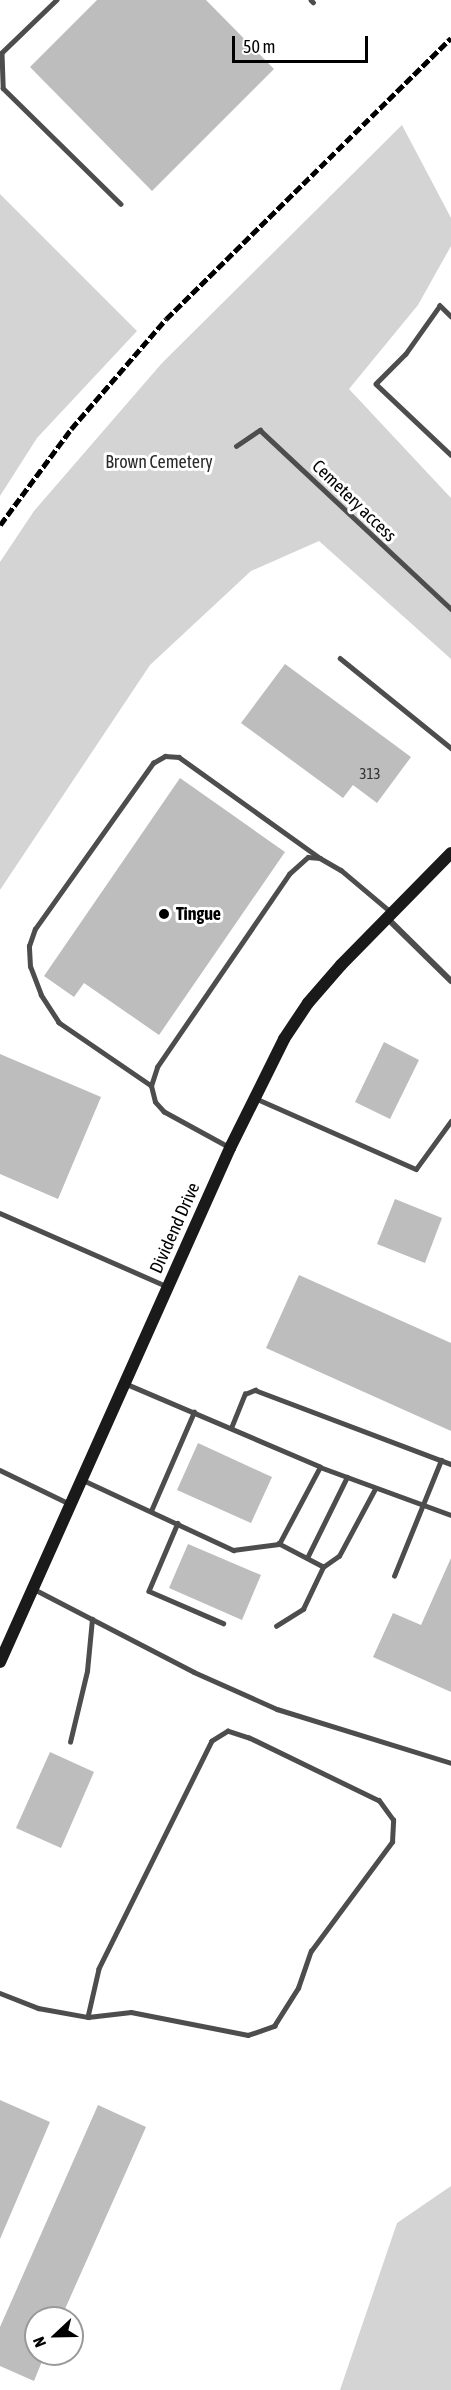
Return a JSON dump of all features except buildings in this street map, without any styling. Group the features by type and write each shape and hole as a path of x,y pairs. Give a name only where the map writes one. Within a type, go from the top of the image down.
{"street":[{"name":"Dividend Drive","path":"0,1662 230,1148 284,1039 308,1003 389,915 451,854"},
{"path":"389,915 451,981"}],"lane":[{"path":"57,0 2,53 3,88 120,204"},
{"path":"451,317 440,306 406,354 376,384 451,455"},
{"name":"Cemetery access","path":"236,446 260,430 451,609"},
{"path":"340,658 451,748"},
{"path":"152,1086 74,1036 59,1023 41,995 30,968 29,946 35,929 153,763 165,756 179,757 340,870 389,915"},
{"path":"230,1148 164,1112 155,1102 152,1086 157,1067 289,874 308,857 320,858"},
{"path":"255,1098 416,1169 451,1121"},
{"path":"0,1213 168,1287"},
{"path":"124,1384 320,1467 421,1506 451,1515"},
{"path":"231,1428 245,1394 255,1390 451,1464"},
{"path":"151,1511 194,1412"},
{"path":"394,1576 441,1460"},
{"path":"279,1544 320,1467"},
{"path":"0,1470 70,1504"},
{"path":"307,1558 347,1477"},
{"path":"80,1479 233,1550 279,1544 323,1567"},
{"path":"276,1626 303,1609 323,1567 339,1556 375,1489"},
{"path":"178,1523 149,1591 223,1623"},
{"path":"33,1588 194,1672 277,1709 451,1763"},
{"path":"70,1742 87,1671 92,1619"},
{"path":"0,1993 38,2008 88,2017 131,2012 248,2035 274,2026 298,1988 311,1951 392,1842 393,1820 379,1801 249,1738 228,1731 212,1741 99,1969 88,2017"}],"green space":[{"name":"Brown Cemetery","path":"402,125 451,218 451,246 418,305 349,389 451,498 451,659 319,541 251,571 150,665 0,890 0,562 34,511 162,363"},
{"path":"0,194 137,331 37,438 0,496"},
{"path":"451,2186 451,2390 340,2390 397,2223"}],"railway":[{"path":"0,525 71,429 166,319 451,38"}],"place":[{"name":"Tingue","path":"164,914"}]}
